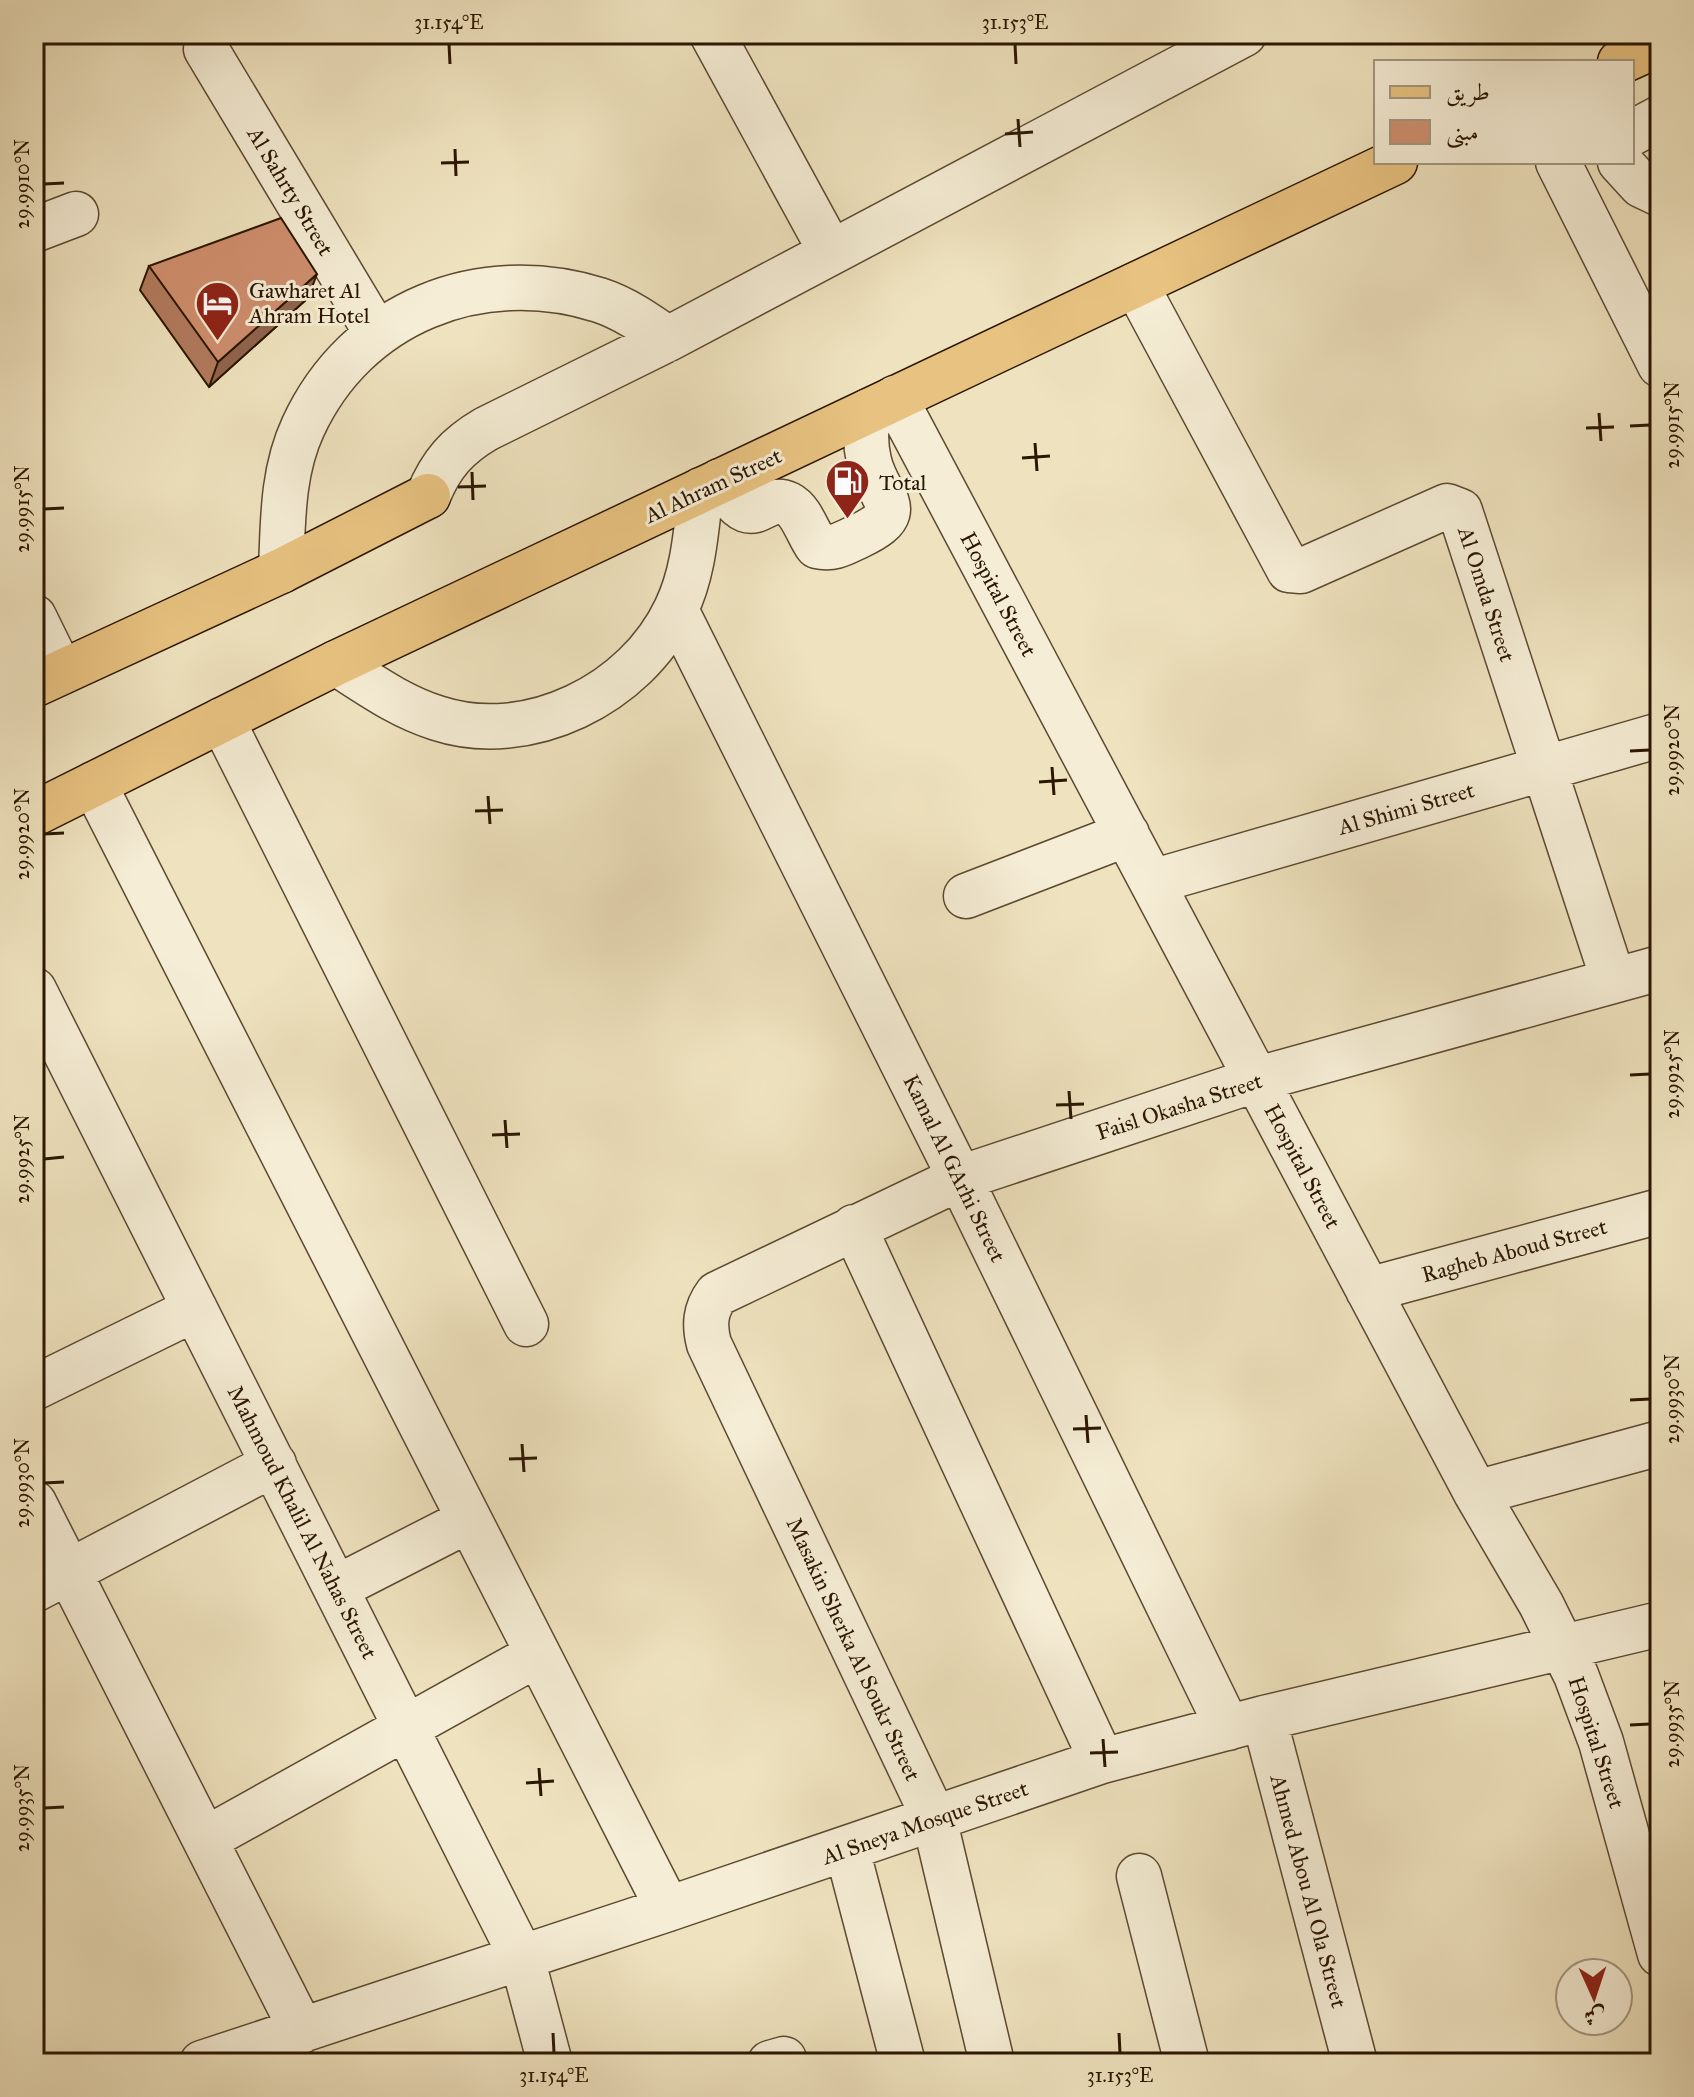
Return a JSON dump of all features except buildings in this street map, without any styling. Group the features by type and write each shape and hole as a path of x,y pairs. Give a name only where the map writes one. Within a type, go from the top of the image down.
{"main road":[{"path":"1624,60 1660,44"},
{"name":"Al Ahram Street","path":"34,814 336,663 1391,164"},
{"path":"47,679 281,571 428,496"}],"street":[{"path":"712,34 831,252"},
{"path":"428,496 450,456 466,441 668,339 1244,34"},
{"name":"Al Sahrty Street","path":"206,49 377,334"},
{"path":"1636,135 1641,185 1660,194"},
{"path":"1564,164 1660,365"},
{"path":"34,230 76,214"},
{"name":"Al Omda Street","path":"1136,285 1289,570 1301,571 1447,506 1460,511 1613,979"},
{"path":"281,571 283,507 290,467 302,428 322,392 347,360 377,334 418,309 462,293 509,286 556,289 602,301 668,339"},
{"path":"336,663 395,702 439,719 486,726 533,722 578,707 618,683 651,649 676,610 689,574 710,486 739,508 751,511 774,502 787,504 797,512 817,546 827,548 837,547 885,521 889,511 887,502 869,463 865,432 882,404"},
{"name":"Hospital Street","path":"882,404 1127,834 1476,1493 1541,1604 1576,1675 1601,1742 1660,1954"},
{"name":"Kamal Al GArhi Street","path":"676,610 960,1178 1246,1723"},
{"path":"34,617 47,679"},
{"path":"222,720 526,1324"},
{"name":"Al Shimi Street","path":"1152,882 1660,735"},
{"path":"94,784 668,1909"},
{"path":"966,896 1127,834"},
{"name":"Faisl Okasha Street","path":"717,1294 960,1178 1258,1079 1660,968"},
{"name":"Mahmoud Khalil Al Nahas Street","path":"34,990 522,1958 542,2060"},
{"name":"Ragheb Aboud Street","path":"1368,1290 1660,1211"},
{"path":"854,1227 1102,1761"},
{"name":"Masakin Sherka Al Soukr Street","path":"717,1294 705,1323 709,1344 934,1818 992,2063"},
{"path":"34,1388 195,1309"},
{"path":"1476,1493 1660,1443"},
{"path":"51,1580 274,1464"},
{"path":"34,1503 51,1580 206,1839 302,2031"},
{"path":"336,1588 469,1520"},
{"name":"Al Sneya Mosque Street","path":"202,2063 1102,1761 1246,1723 1660,1624"},
{"path":"206,1839 538,1654"},
{"name":"Ahmed Abou Al Ola Street","path":"1246,1723 1355,2063"},
{"path":"847,1849 903,2063"},
{"path":"1139,1876 1187,2063"}],"place":[{"name":"Gawharet Al Ahram Hotel","path":"218,342"},
{"name":"Total","path":"848,521"}]}
